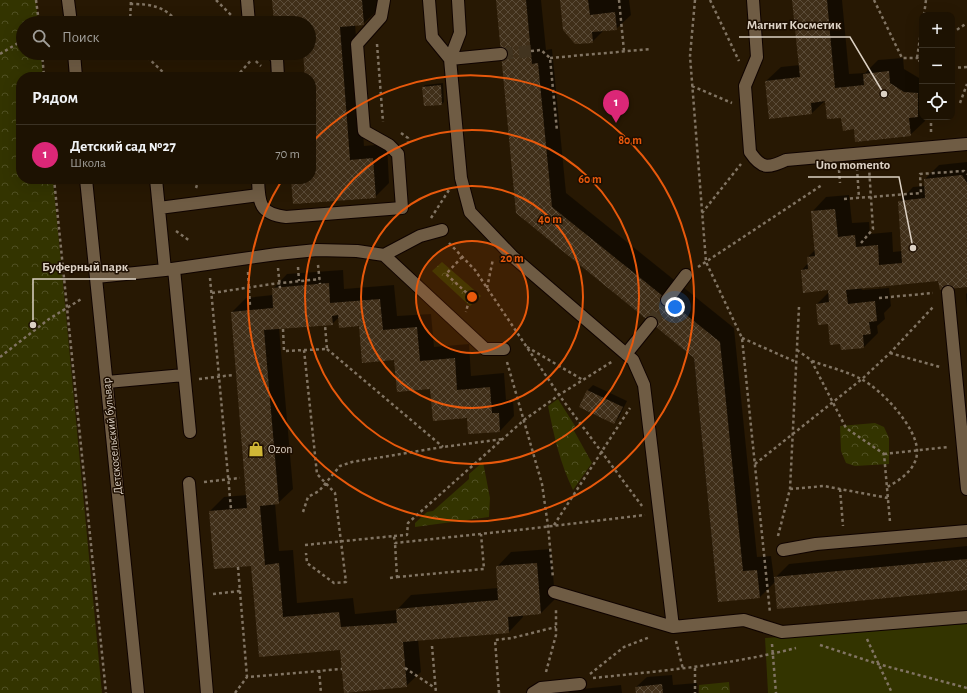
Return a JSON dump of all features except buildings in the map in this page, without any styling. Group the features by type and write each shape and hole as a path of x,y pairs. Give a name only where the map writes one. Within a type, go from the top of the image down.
{"street":[{"path":"68,0 70,16"},
{"path":"247,0 248,16"},
{"path":"258,184 259,195 264,210 275,216 286,218 402,208 398,154 389,145 364,132 357,44 381,16 384,0"},
{"path":"429,0 432,37 450,59"},
{"path":"458,0 460,33 450,59 461,178 470,212 512,256 633,360 644,385 673,627"},
{"path":"753,0 757,57 745,86 750,152 756,161 763,166 772,166 786,160 967,144"},
{"path":"450,59 501,54"},
{"path":"75,60 76,72"},
{"path":"277,60 278,72"},
{"name":"Детскосельский бульвар","path":"87,184 138,693"},
{"path":"157,184 159,208 170,269 190,432"},
{"path":"159,208 259,195"},
{"path":"384,255 423,235 445,236"},
{"path":"96,277 317,250 357,251 384,255 486,350 504,350"},
{"path":"668,300 686,275"},
{"path":"948,292 967,489"},
{"path":"626,354 651,323"},
{"path":"107,382 184,378"},
{"path":"189,483 206,693"},
{"path":"780,546 967,531"},
{"path":"554,592 673,627 744,620 782,632 967,617"},
{"path":"537,690 580,684"}],"path":[{"path":"36,0 38,16"},
{"path":"130,16 131,0"},
{"path":"216,0 232,16"},
{"path":"619,0 624,51"},
{"path":"695,0 690,56 706,262 742,338 772,629 776,693"},
{"path":"710,0 747,79"},
{"path":"874,0 902,58 917,58"},
{"path":"924,12 926,0"},
{"path":"130,4 157,6 173,16"},
{"path":"955,31 967,23"},
{"path":"377,41 382,121 388,125"},
{"path":"0,54 16,44"},
{"path":"919,45 917,58 919,60"},
{"path":"550,58 651,49"},
{"path":"531,51 541,50 550,58 557,131"},
{"path":"43,60 44,72"},
{"path":"150,60 163,72"},
{"path":"240,72 251,60"},
{"path":"257,60 262,66 262,72"},
{"path":"955,68 967,67"},
{"path":"960,103 967,84"},
{"path":"692,86 747,109"},
{"path":"395,130 408,138 408,145"},
{"path":"702,213 750,152"},
{"path":"861,243 873,229 868,162"},
{"path":"857,170 859,198"},
{"path":"839,171 840,183"},
{"path":"844,199 921,193 920,174 964,171 967,174"},
{"path":"423,235 432,216 449,189 461,178"},
{"path":"55,184 106,693"},
{"path":"686,275 822,185"},
{"path":"173,206 176,232 190,241"},
{"path":"395,543 649,514 559,395 475,270 445,236"},
{"path":"487,288 497,241"},
{"path":"317,250 320,284"},
{"path":"462,257 446,274 470,296 463,328"},
{"path":"246,258 250,306"},
{"path":"209,263 232,509"},
{"path":"212,293 320,279"},
{"path":"755,465 862,379 890,353 948,292"},
{"path":"879,298 948,292"},
{"path":"0,357 67,307 84,297"},
{"path":"780,546 790,489 799,307"},
{"path":"325,325 327,349"},
{"path":"283,329 284,351 327,349 443,447"},
{"path":"742,338 796,362"},
{"path":"526,346 583,380"},
{"path":"304,350 317,474 335,493 346,582 334,583 307,563 306,553"},
{"path":"504,350 542,484 548,526 556,627 552,654 537,690"},
{"path":"797,350 812,360 862,379 885,397 902,417 913,436 918,451 914,464 904,476 887,487"},
{"path":"890,353 955,371"},
{"path":"306,545 407,534 408,523 524,420 559,395 626,354"},
{"path":"812,360 846,428 884,454 963,446"},
{"path":"184,378 234,375"},
{"path":"554,525 602,453 644,385"},
{"path":"303,512 308,497 319,491 340,466 352,462 443,447 504,439"},
{"path":"884,454 891,537"},
{"path":"189,483 240,478"},
{"path":"790,489 824,486 888,498"},
{"path":"840,489 844,541"},
{"path":"390,578 484,569 482,534"},
{"path":"394,536 397,577"},
{"path":"763,545 770,544"},
{"path":"235,693 247,677 238,567"},
{"path":"198,595 240,591"},
{"path":"860,626 892,693"},
{"path":"499,693 495,640 512,638 556,627"},
{"path":"683,669 673,627 624,647 592,671 588,678 683,669 773,654 800,647"},
{"path":"814,643 878,664 967,688"},
{"path":"432,646 436,693"},
{"path":"694,667 695,693"},
{"path":"405,668 436,688"},
{"path":"247,677 342,669"},
{"path":"320,670 321,693"}],"green space":[{"path":"0,0 36,0 37,16 16,16 16,60 42,60 43,72 16,72 16,184 53,184 102,693 0,693"},
{"path":"442,262 481,296 470,306 432,271"},
{"path":"558,399 575,426 573,429 592,463 573,490 564,470 548,406"},
{"path":"875,423 884,427 889,438 889,464 855,466 846,463 841,451 840,426"},
{"path":"483,462 490,498 489,517 415,527 415,523 427,512 433,511 469,479 469,474"},
{"path":"967,624 967,693 768,693 765,638"},
{"path":"729,682 730,693 699,693 699,685"}],"tunnel":[{"path":"501,54 531,51"},
{"path":"651,323 667,300"}],"place":[{"name":"Магнит Косметик","path":"884,94"},
{"name":"Детский сад №27","path":"616,123"},
{"name":"Uno momento","path":"913,248"},
{"name":"Буферный парк","path":"33,325"},
{"name":"Ozon","path":"256,449"}]}
